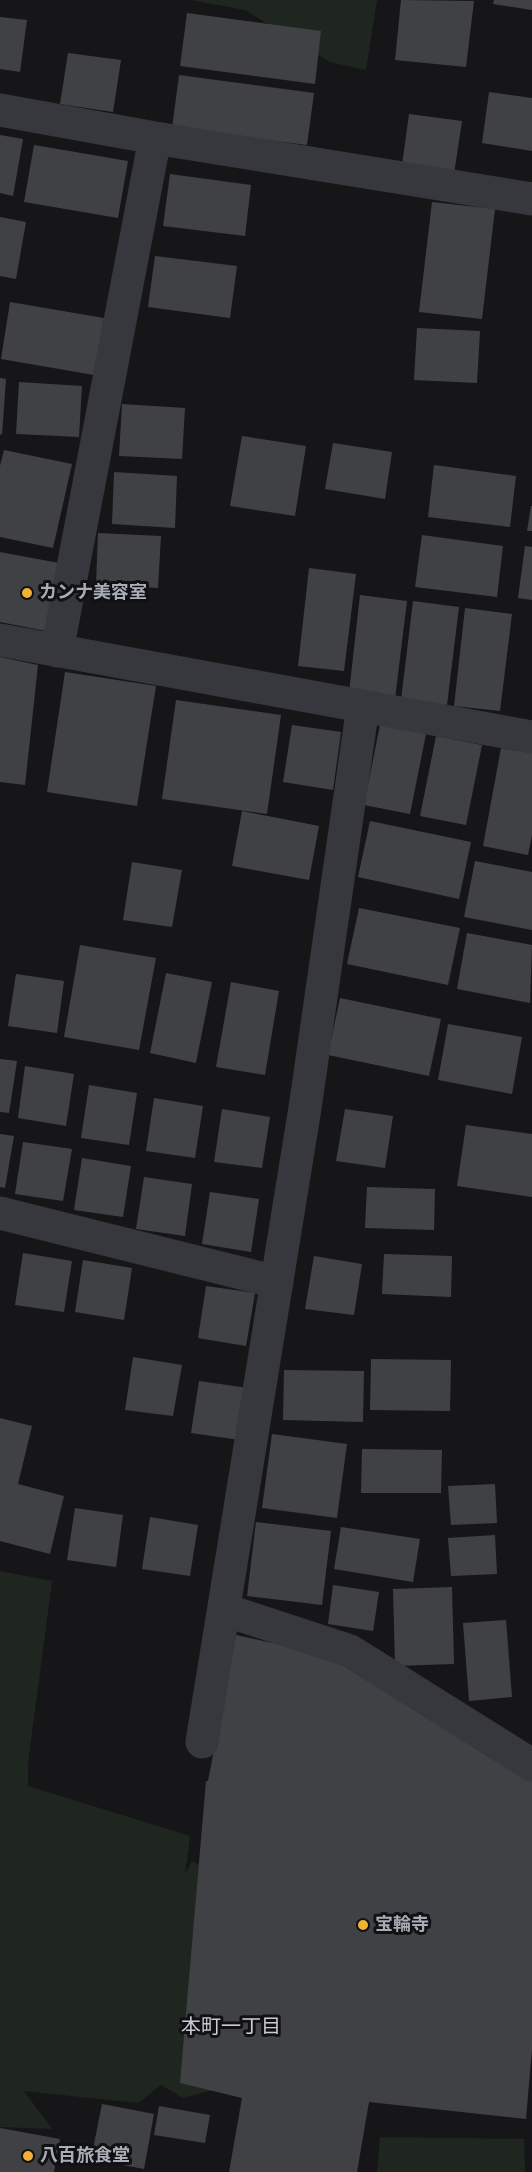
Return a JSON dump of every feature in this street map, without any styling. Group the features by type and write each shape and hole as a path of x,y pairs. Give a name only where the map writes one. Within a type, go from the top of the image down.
{"street":[{"path":"0,110 155,138 532,199"},
{"path":"57,651 155,138"},
{"path":"0,640 532,737"},
{"path":"202,1742 305,1108 363,706"},
{"path":"0,1213 277,1282"},
{"path":"225,1610 350,1650 532,1765"}],"shaded area":[{"path":"191,0 377,0 366,70 330,62 245,10"},
{"path":"0,1571 52,1581 28,1763 28,1786 190,1836 185,1874 192,1861 272,1906 283,2071 183,2098 161,2085 138,2103 24,2091 52,2129 0,2127"},
{"path":"380,2137 524,2139 525,2172 377,2172"}],"building":[{"path":"401,0 474,1 466,67 395,60"},
{"path":"494,0 532,0 532,10 493,4"},
{"path":"187,13 321,31 315,84 180,66"},
{"path":"0,17 27,20 20,72 0,69"},
{"path":"68,53 121,60 113,112 60,104"},
{"path":"179,75 314,93 307,145 172,128"},
{"path":"489,92 532,98 532,151 482,143"},
{"path":"409,114 462,121 454,174 402,165"},
{"path":"0,135 23,139 13,196 0,193"},
{"path":"34,145 128,161 118,218 24,202"},
{"path":"170,174 251,185 245,236 163,226"},
{"path":"432,202 495,209 482,319 419,312"},
{"path":"0,217 26,222 16,279 0,276"},
{"path":"155,256 237,266 230,318 148,307"},
{"path":"10,302 104,318 94,375 1,359"},
{"path":"417,328 480,331 477,383 414,380"},
{"path":"0,378 6,379 2,435 0,434"},
{"path":"19,382 82,386 79,437 16,434"},
{"path":"122,404 185,408 182,459 119,456"},
{"path":"242,436 306,446 295,516 230,506"},
{"path":"333,443 392,452 385,499 325,489"},
{"path":"4,450 72,464 53,548 0,537 0,466"},
{"path":"434,465 516,476 510,527 428,517"},
{"path":"114,472 177,476 175,528 112,524"},
{"path":"531,506 532,531 527,531"},
{"path":"98,533 161,536 158,588 96,584"},
{"path":"422,535 503,546 497,597 415,587"},
{"path":"525,546 532,547 532,600 518,598"},
{"name":"カンナ美容室","path":"0,552 59,563 46,631 0,622"},
{"path":"309,568 356,574 344,671 298,666"},
{"path":"360,595 407,601 395,699 349,693"},
{"path":"413,601 459,607 447,705 401,700"},
{"path":"465,608 512,614 500,711 454,706"},
{"path":"0,657 38,665 25,785 0,782"},
{"path":"65,672 156,686 137,806 47,792"},
{"path":"176,700 281,715 267,814 162,799"},
{"path":"292,725 341,732 333,790 283,782"},
{"path":"380,725 426,734 410,814 364,805"},
{"path":"436,736 482,745 466,825 420,816"},
{"path":"501,748 532,753 532,835 528,855 483,846"},
{"path":"242,811 319,826 309,880 232,866"},
{"path":"370,821 471,842 459,899 358,877"},
{"path":"475,861 532,872 532,930 464,917"},
{"path":"132,862 182,870 172,927 123,920"},
{"path":"359,908 460,928 448,985 347,964"},
{"path":"467,933 532,945 530,1003 457,989"},
{"path":"80,945 156,958 139,1050 64,1037"},
{"path":"166,973 212,982 196,1063 150,1053"},
{"path":"16,974 64,981 57,1033 8,1026"},
{"path":"231,982 279,991 265,1075 216,1067"},
{"path":"340,998 441,1019 429,1076 328,1055"},
{"path":"448,1024 522,1037 512,1094 438,1080"},
{"path":"0,1059 17,1061 9,1113 0,1112"},
{"path":"25,1066 74,1074 66,1126 18,1118"},
{"path":"89,1085 137,1093 129,1145 81,1138"},
{"path":"154,1098 203,1106 195,1158 146,1151"},
{"path":"222,1109 270,1117 262,1168 214,1162"},
{"path":"345,1109 393,1116 385,1168 336,1161"},
{"path":"466,1125 532,1134 532,1197 457,1186"},
{"path":"0,1134 14,1136 5,1188 0,1187"},
{"path":"23,1142 72,1149 63,1201 15,1194"},
{"path":"82,1158 131,1166 123,1217 74,1210"},
{"path":"144,1177 192,1184 185,1236 136,1229"},
{"path":"367,1187 435,1189 434,1230 365,1228"},
{"path":"210,1192 259,1199 251,1252 202,1244"},
{"path":"23,1253 72,1261 64,1312 15,1305"},
{"path":"384,1254 452,1256 451,1297 382,1294"},
{"path":"314,1256 362,1264 354,1315 305,1309"},
{"path":"83,1260 132,1268 124,1320 75,1312"},
{"path":"206,1286 255,1293 246,1346 198,1338"},
{"path":"133,1357 182,1365 173,1416 125,1410"},
{"path":"371,1359 451,1360 450,1411 370,1410"},
{"path":"284,1370 364,1371 363,1422 283,1420"},
{"path":"199,1381 248,1388 240,1440 191,1433"},
{"path":"0,1418 32,1426 18,1484 64,1496 50,1554 0,1541"},
{"path":"272,1434 347,1444 337,1518 262,1508"},
{"path":"362,1449 442,1450 441,1493 361,1493"},
{"path":"495,1484 497,1523 451,1525 448,1486"},
{"path":"75,1508 123,1515 116,1567 67,1560"},
{"path":"150,1517 198,1525 190,1576 142,1569"},
{"path":"256,1522 331,1531 322,1605 247,1596"},
{"path":"341,1527 420,1539 413,1582 334,1569"},
{"path":"495,1535 497,1574 451,1576 448,1538"},
{"path":"333,1585 379,1592 373,1631 328,1624"},
{"path":"452,1587 454,1664 395,1666 393,1589"},
{"path":"506,1620 512,1697 469,1701 463,1623"},
{"name":"宝輪寺","path":"236,1635 350,1660 532,1774 532,2049 526,2119 369,2102 357,2172 229,2172 242,2098 180,2083 206,1781 208,1781"},
{"path":"102,2104 154,2114 144,2169 91,2159"},
{"path":"159,2106 210,2115 205,2143 154,2135"},
{"name":"八百旅食堂","path":"0,2128 60,2139 54,2172 0,2172"}],"place":[{"name":"カンナ美容室","path":"27,593"},
{"name":"宝輪寺","path":"363,1925"},
{"name":"八百旅食堂","path":"28,2156"}],"district":[{"name":"本町一丁目","path":"231,2028"}]}
